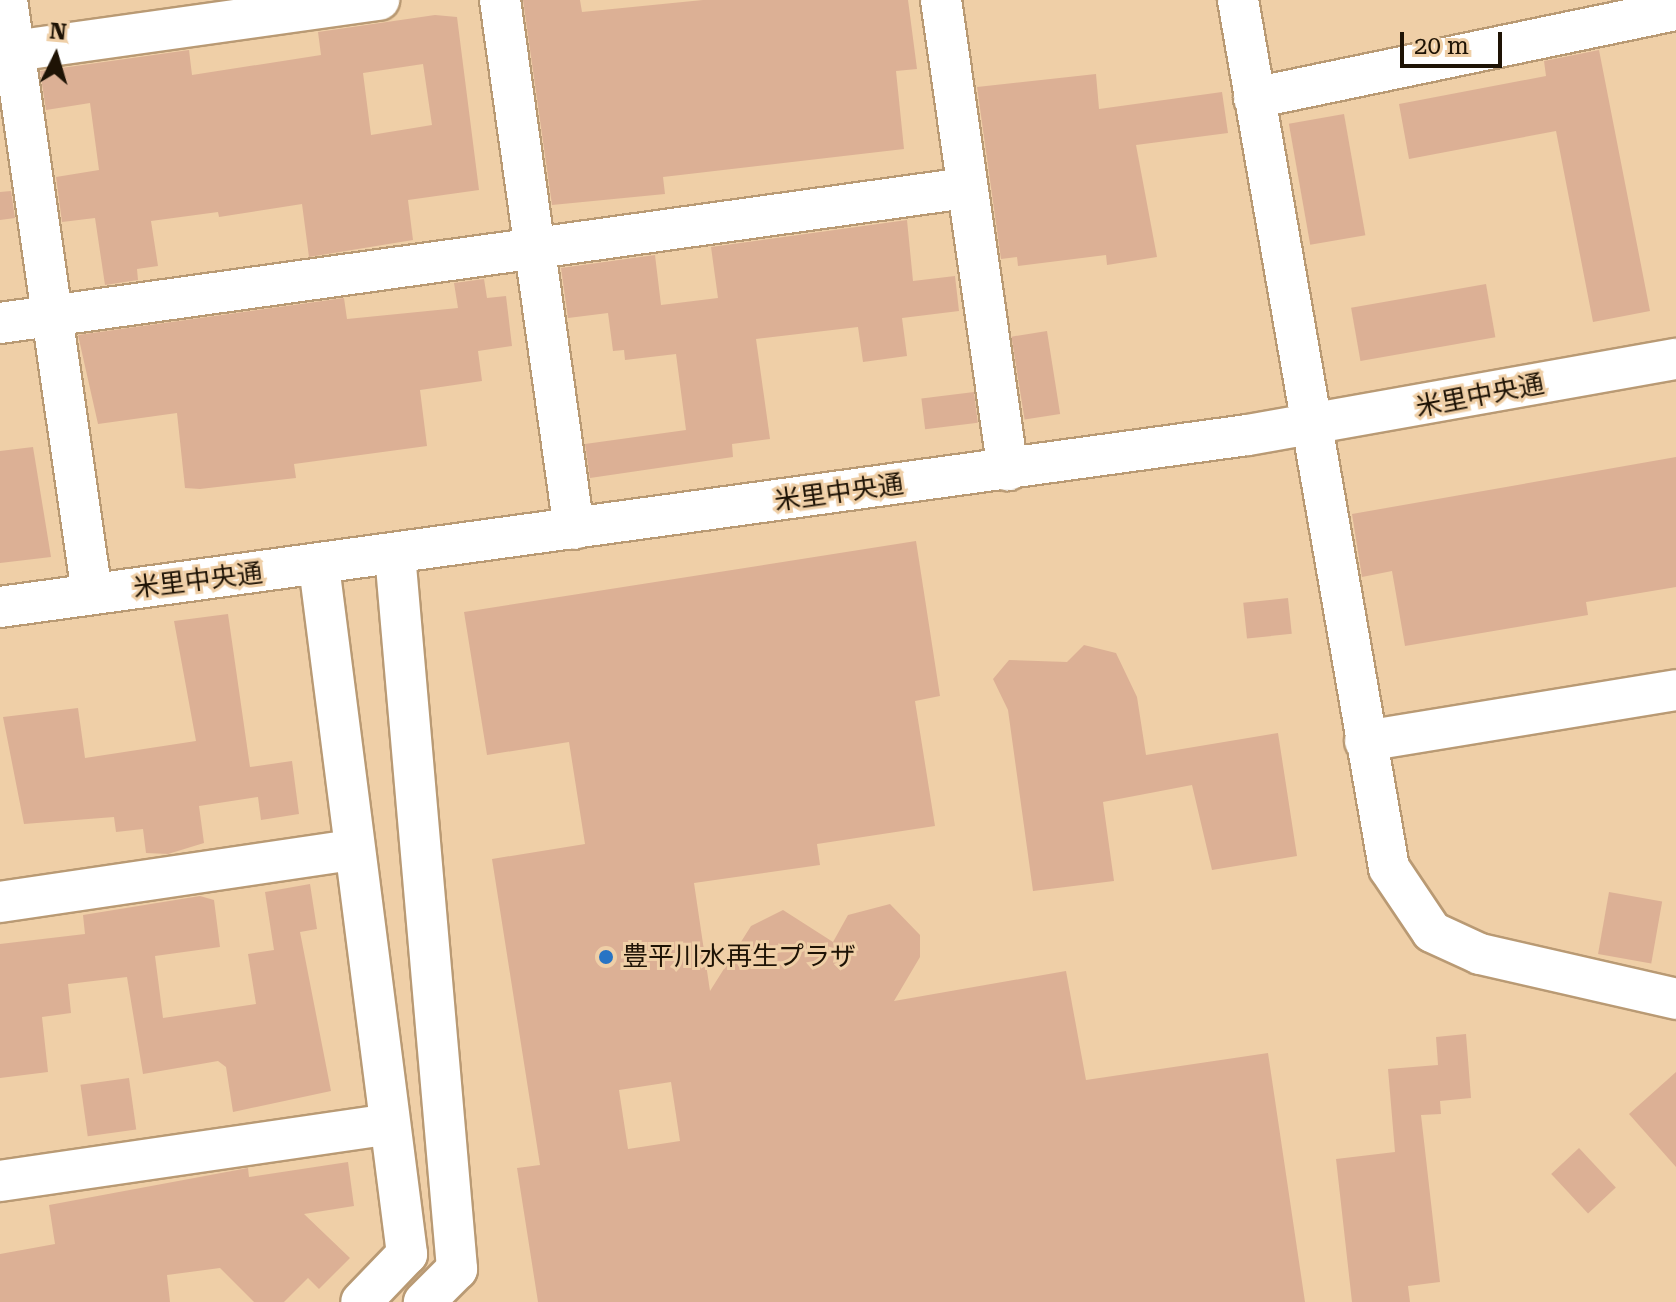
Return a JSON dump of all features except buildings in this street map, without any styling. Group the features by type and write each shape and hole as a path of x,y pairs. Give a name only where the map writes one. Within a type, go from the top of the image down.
{"street":[{"path":"7,0 7,52 53,316 92,594"},
{"path":"7,52 379,0"},
{"path":"500,0 574,529"},
{"path":"941,0 1008,470"},
{"path":"1238,0 1316,425 1365,741 1389,868 1432,932 1480,954 1676,999"},
{"path":"1254,98 1676,10"},
{"path":"0,323 533,245 966,188"},
{"name":"米里中央通","path":"0,607 319,566 1316,425 1676,359"},
{"path":"395,554 457,1269 424,1302"},
{"path":"319,566 352,850 407,1254 361,1302"},
{"path":"1365,741 1676,690"},
{"path":"0,902 352,850"},
{"path":"0,1181 389,1124"}],"place":[{"name":"豊平川水再生プラザ","path":"606,957"}]}
